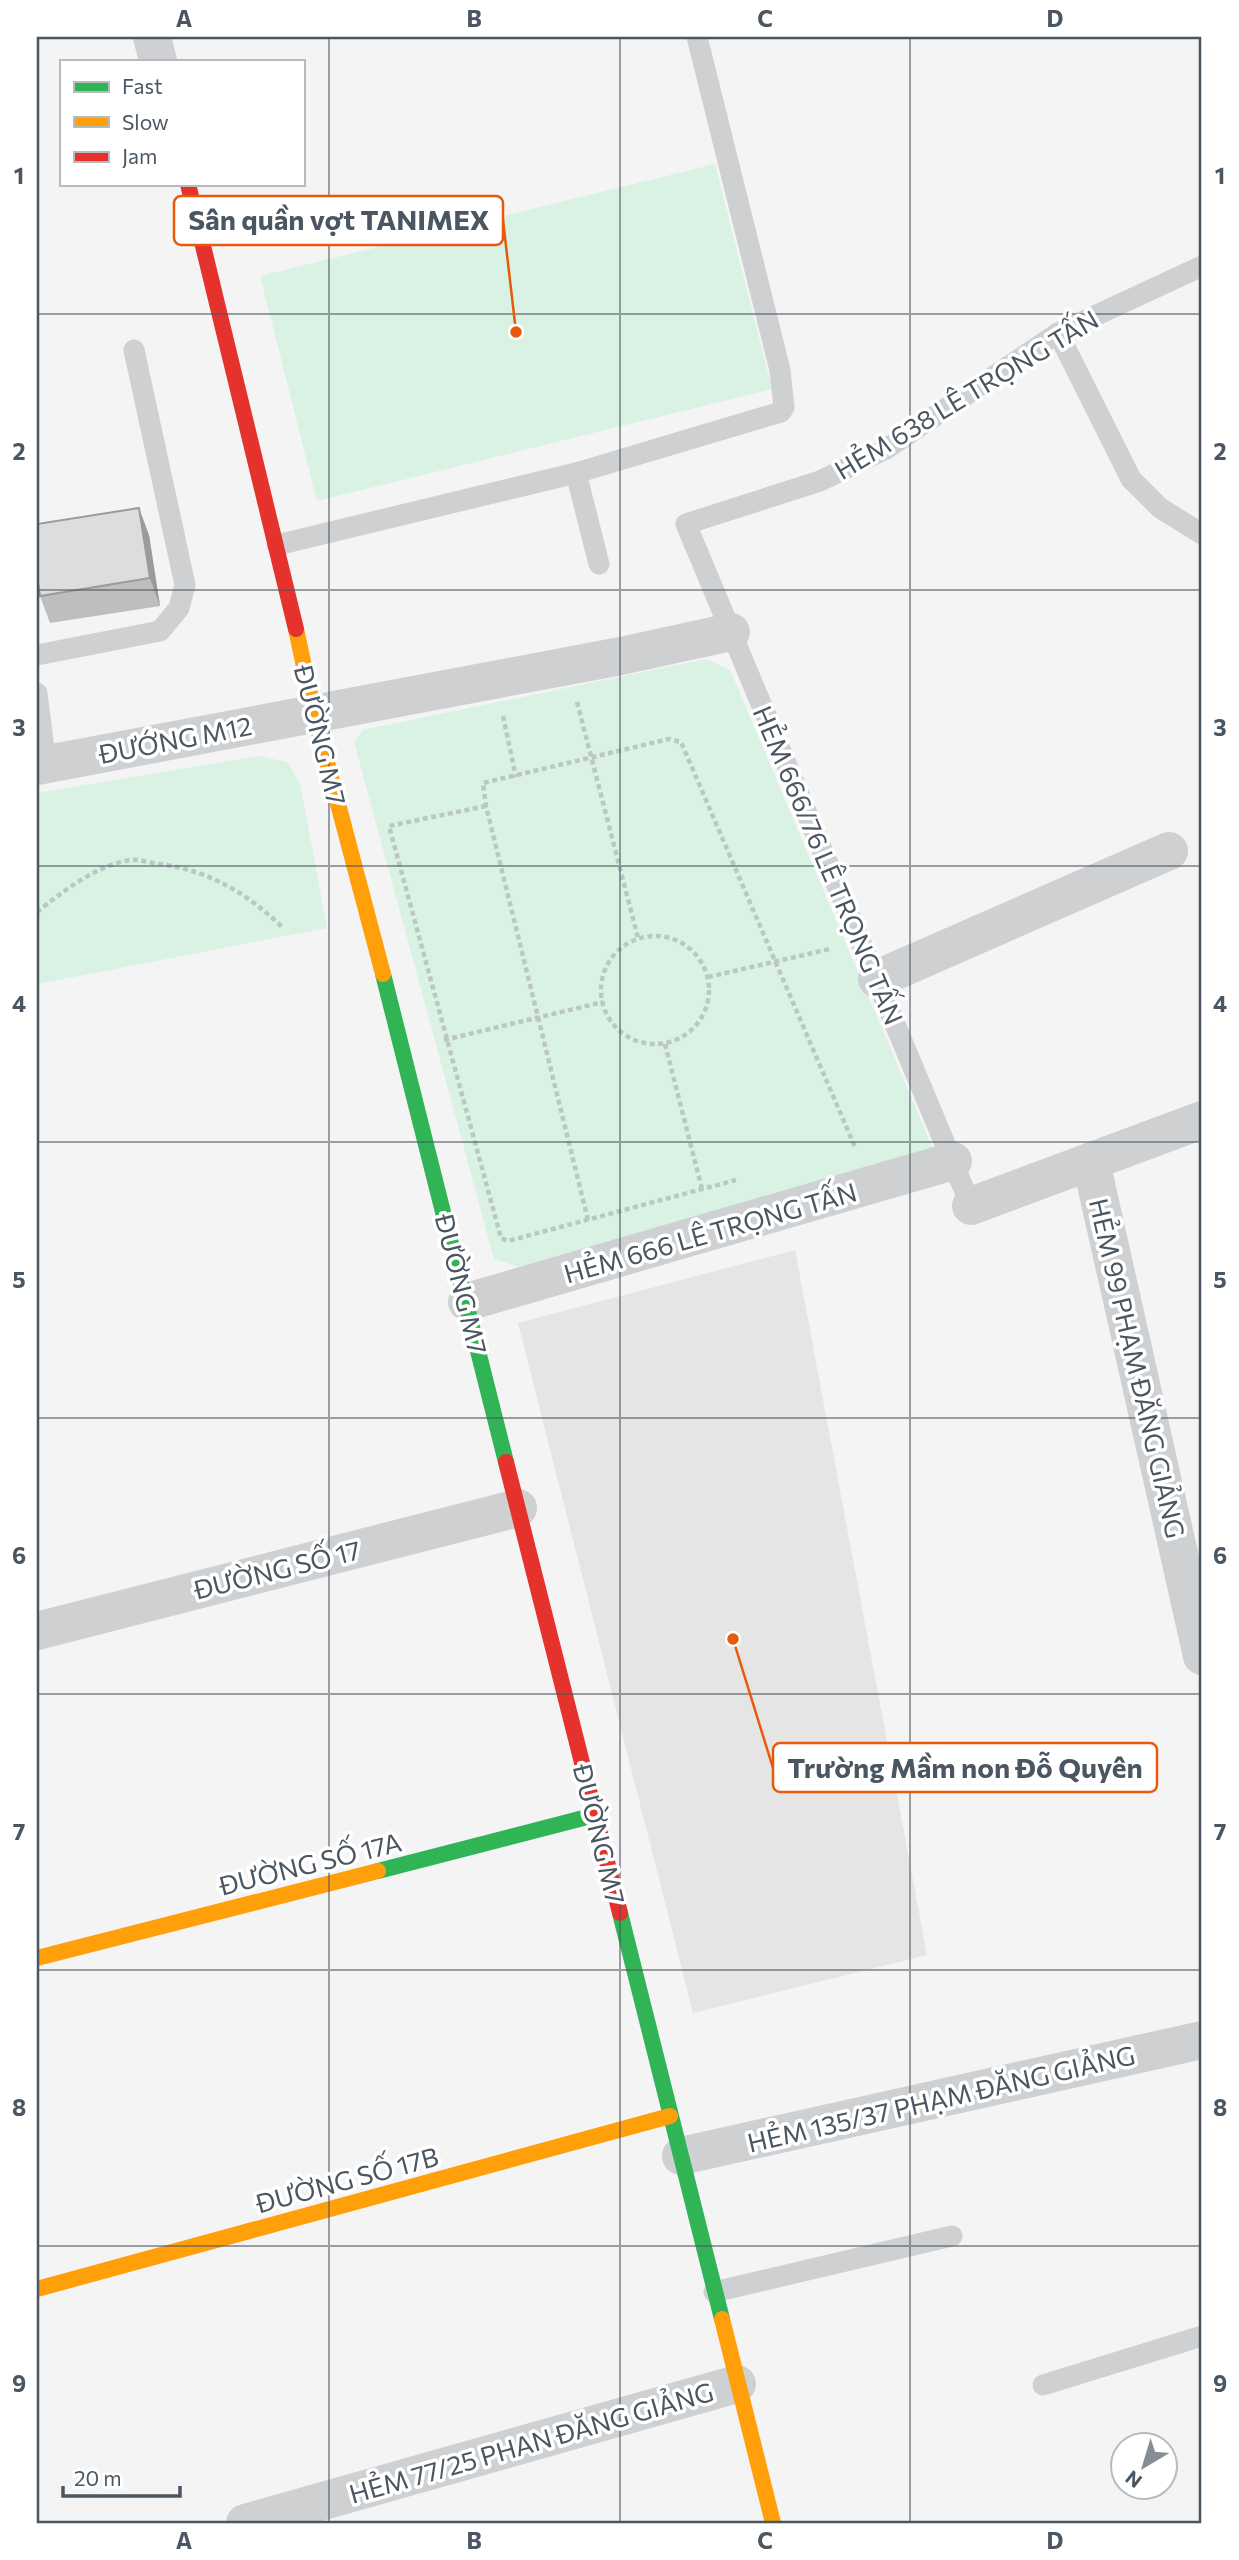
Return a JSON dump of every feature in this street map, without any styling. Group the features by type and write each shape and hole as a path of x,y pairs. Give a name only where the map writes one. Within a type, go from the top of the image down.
{"street":[{"path":"152,37 158,60"},
{"name":"ĐƯỜNG M7","path":"188,186 277,545 314,713 467,1301 773,2523"},
{"name":"ĐƯỚNG M12","path":"42,765 731,632"},
{"path":"877,979 1169,851"},
{"path":"971,1206 1202,1120"},
{"name":"HẺM 666 LÊ TRỌNG TẤN","path":"467,1301 953,1161"},
{"name":"HẺM 99 PHẠM ĐĂNG GIẢNG","path":"1091,1162 1202,1656"},
{"name":"ĐƯỜNG SỐ 17","path":"37,1631 518,1508"},
{"name":"ĐƯỜNG SỐ 17A","path":"37,1958 595,1815"},
{"name":"HẺM 135/37 PHẠM ĐĂNG GIẢNG","path":"681,2156 1202,2040"},
{"name":"ĐƯỜNG SỐ 17B","path":"37,2289 670,2116"},
{"name":"HẺM 77/25 PHAN ĐĂNG GIẢNG","path":"245,2523 737,2384"}],"lane":[{"path":"277,545 576,473 728,430 781,412 784,407 780,370 697,37"},
{"name":"HẺM 638 LÊ TRỌNG TẤN","path":"686,524 820,481 887,449 1058,334 1202,266"},
{"path":"1058,334 1131,479 1160,509 1202,534"},
{"path":"37,655 160,631 178,608 185,584 134,350"},
{"path":"576,473 599,564"},
{"name":"HẺM 666/76 LÊ TRỌNG TẤN","path":"686,524 971,1206"},
{"path":"37,693 42,765"},
{"path":"714,2292 952,2236"},
{"path":"1043,2385 1202,2336"}],"path":[{"path":"575,697 638,939"},
{"path":"514,709 502,712 516,776"},
{"path":"588,1220 486,806 483,783 669,739 681,742 855,1147"},
{"path":"486,806 389,826 501,1238 508,1241 740,1178"},
{"path":"37,912 99,871 132,860 176,866 214,877 259,905 282,927"},
{"path":"671,938 686,946 699,958 708,977 706,1010 697,1025 682,1037 665,1044 646,1043 629,1037 615,1026 603,1002 603,976 610,960 621,947 638,939 671,938"},
{"path":"708,977 862,943"},
{"path":"403,1051 603,1002"},
{"path":"665,1044 715,1230"},
{"path":"842,1151 868,1143"}],"shaded area":[{"path":"795,1250 927,1955 693,2013 518,1323"}],"green space":[{"path":"715,164 772,389 317,501 260,276"},
{"path":"706,659 730,670 933,1149 519,1267 494,1259 354,742 363,730"},
{"path":"259,756 287,762 300,783 327,928 37,984 37,793"}],"building":[{"path":"139,508 150,578 40,596 37,577 37,524"}],"traffic: fast":[{"path":"383,974 506,1462"},
{"path":"378,1871 595,1815"},
{"path":"620,1913 722,2319"}],"traffic: slow":[{"path":"296,629 314,713 383,974"},
{"path":"37,1958 378,1871"},
{"path":"37,2289 670,2116"},
{"path":"722,2319 773,2523"}],"traffic: jam":[{"path":"188,186 296,629"},
{"path":"506,1462 620,1913"}],"place":[{"name":"Sân quần vợt TANIMEX","path":"516,332"},
{"name":"Trường Mầm non Đỗ Quyên","path":"733,1639"}]}
